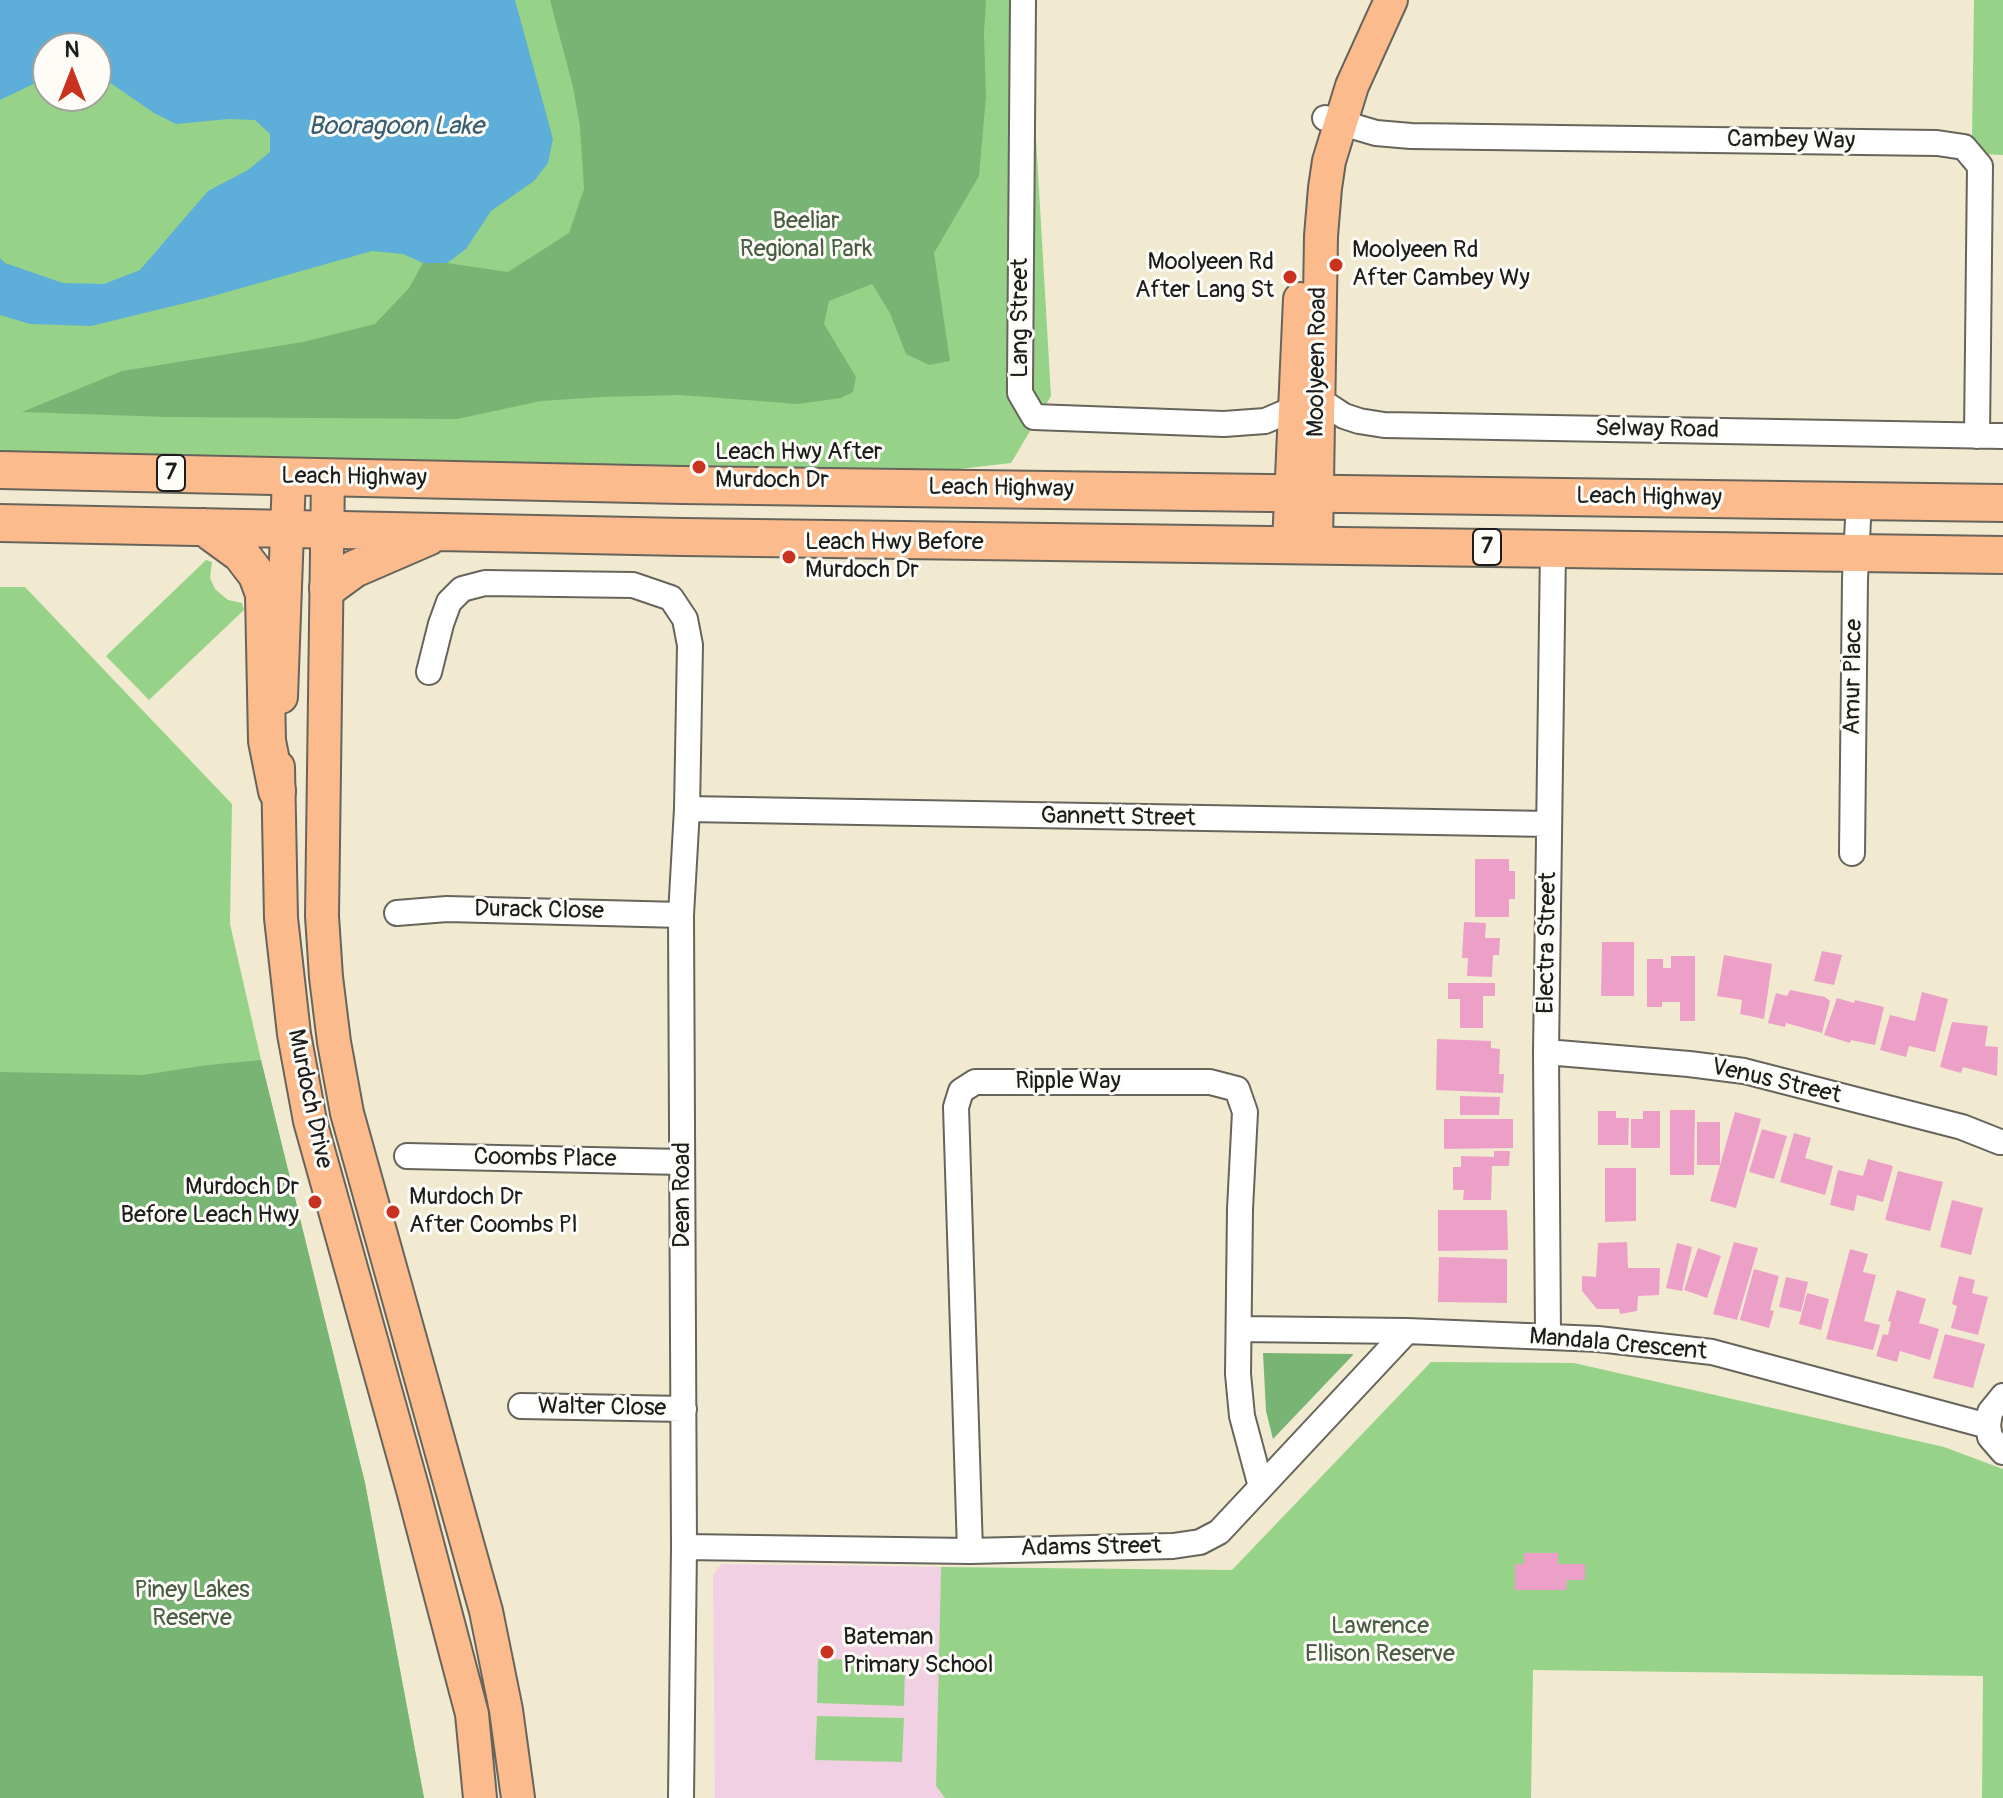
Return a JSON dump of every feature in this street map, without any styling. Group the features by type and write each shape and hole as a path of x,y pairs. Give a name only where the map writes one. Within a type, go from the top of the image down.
{"highway":[{"name":"Leach Highway","path":"0,470 682,485 2003,503"},
{"path":"682,485 683,537"},
{"name":"7","path":"0,523 683,537 2003,555"},
{"path":"204,527 241,554 257,575 264,594 267,741 277,791"},
{"path":"328,588 354,569 440,532"}],"main road":[{"name":"Moolyeen Road","path":"1302,545 1306,404 1332,120 1342,72 1375,0"},
{"name":"Moolyeen Road","path":"1332,120 1352,86 1391,0"},
{"name":"Murdoch Drive","path":"289,476 277,791 286,978 310,1121 472,1714 480,1798"},
{"name":"Murdoch Drive","path":"328,477 322,916 334,1042 347,1113 486,1611 506,1710 518,1798"}],"street":[{"name":"Lang Street","path":"1023,0 1020,393 1034,417 1224,424 1265,421 1306,404"},
{"name":"Cambey Way","path":"1332,120 1376,133 1411,136 1937,143 1964,147 1980,166 1977,436"},
{"name":"Selway Road","path":"1306,404 1359,421 1384,425 2003,436"},
{"name":"Amur Place","path":"1852,853 1859,500"},
{"name":"Electra Street","path":"1548,1337 1546,1052 1553,548"},
{"name":"Dean Road","path":"429,672 449,602 462,589 485,583 633,585 671,598 685,619 690,645 687,809 681,915 684,1409 681,1798"},
{"name":"Gannett Street","path":"687,809 1549,824"},
{"name":"Durack Close","path":"397,913 447,909 681,915"},
{"name":"Venus Street","path":"1546,1052 1744,1071 1962,1127 2000,1142"},
{"name":"Ripple Way","path":"970,1551 955,1140 956,1107 961,1091 975,1082 1210,1082 1237,1089 1245,1112 1240,1209 1238,1374 1242,1416 1261,1487"},
{"name":"Coombs Place","path":"407,1156 682,1162"},
{"name":"Mandala Crescent","path":"1239,1329 1407,1331 1598,1339 1712,1352 1988,1426"},
{"name":"Adams Street","path":"684,1547 970,1551 1173,1546 1200,1542 1219,1532 1407,1331"},
{"path":"2003,1396 1990,1412 1988,1426 1990,1437 2003,1452"},
{"name":"Walter Close","path":"521,1406 684,1409"}],"shaded area":[{"name":"Bateman Primary School","path":"721,1564 941,1567 936,1786 945,1798 715,1798 713,1575"}],"green space":[{"name":"Beeliar Regional Park","path":"0,0 1028,0 1051,396 1011,463 925,473 0,455"},
{"path":"550,0 986,0 986,97 979,176 934,253 950,361 929,365 906,354 890,313 872,284 829,301 824,324 856,377 853,392 841,398 798,404 681,395 603,397 541,401 457,419 167,417 22,412 122,371 303,342 375,324 409,288 423,263 447,263 508,272 569,233 584,189 580,127"},
{"path":"1974,0 2003,0 2003,155 1979,154 1978,145 1972,138"},
{"path":"206,560 212,562 210,578 215,589 228,600 242,603 244,610 149,700 106,656"},
{"name":"Piney Lakes Reserve","path":"0,587 25,587 232,804 230,924 365,1483 424,1798 0,1798"},
{"name":"Piney Lakes Reserve","path":"261,1060 365,1483 424,1798 0,1798 0,1072 142,1075"},
{"path":"1263,1353 1353,1355 1273,1439 1266,1411"},
{"name":"Lawrence Ellison Reserve","path":"1431,1362 1574,1363 1944,1447 2003,1469 2003,1798 1982,1798 1983,1676 1533,1670 1531,1798 945,1798 936,1786 941,1567 1232,1570"},
{"path":"818,1659 905,1661 904,1706 817,1703"},
{"path":"817,1716 904,1718 902,1762 815,1760"}],"water":[{"name":"Booragoon Lake","path":"0,0 515,0 553,139 548,163 534,181 491,211 466,249 447,263 423,263 403,254 372,251 206,298 91,326 30,324 0,315 0,258 5,263 63,283 104,284 140,270 208,191 248,170 270,152 270,134 255,120 176,124 154,113 112,84 112,32 32,32 32,85 0,100"}],"building":[{"path":"1475,859 1509,859 1509,871 1515,871 1515,899 1509,899 1509,917 1475,917"},
{"path":"1464,922 1486,923 1485,938 1500,938 1499,955 1493,955 1492,977 1467,976 1468,958 1462,958"},
{"path":"1602,942 1634,942 1634,996 1601,996"},
{"path":"1822,951 1842,955 1834,985 1814,981"},
{"path":"1724,955 1772,964 1764,1019 1740,1014 1742,1000 1717,996"},
{"path":"1671,956 1695,956 1695,1021 1680,1021 1680,1002 1662,1002 1662,1007 1647,1007 1647,959 1663,959 1663,968 1671,968"},
{"path":"1448,983 1495,983 1495,996 1483,996 1483,1028 1460,1028 1460,999 1448,999"},
{"path":"1790,990 1825,997 1830,1001 1822,1033 1786,1023 1785,1027 1768,1023 1776,993 1787,996"},
{"path":"1922,992 1948,999 1935,1052 1909,1046 1906,1057 1880,1050 1890,1015 1915,1021"},
{"path":"1837,998 1884,1007 1875,1045 1851,1040 1850,1043 1824,1035"},
{"path":"1952,1022 1988,1026 1985,1046 1998,1047 1997,1076 1963,1067 1961,1073 1940,1067"},
{"path":"1437,1039 1491,1041 1491,1048 1500,1049 1499,1074 1504,1074 1503,1093 1436,1090"},
{"path":"1460,1096 1500,1097 1499,1115 1460,1115"},
{"path":"1670,1110 1695,1110 1694,1175 1670,1175"},
{"path":"1598,1111 1616,1111 1616,1118 1629,1118 1628,1145 1598,1145"},
{"path":"1643,1111 1660,1111 1660,1148 1631,1148 1631,1119 1643,1119"},
{"path":"1735,1112 1761,1119 1736,1208 1710,1201"},
{"path":"1444,1119 1513,1119 1513,1148 1444,1149"},
{"path":"1697,1122 1720,1122 1720,1165 1697,1165"},
{"path":"1762,1129 1787,1136 1774,1179 1749,1172"},
{"path":"1794,1133 1811,1138 1805,1158 1833,1166 1825,1195 1780,1182"},
{"path":"1494,1151 1510,1151 1509,1166 1492,1166 1491,1200 1463,1200 1464,1190 1453,1190 1453,1167 1461,1167 1461,1156 1494,1157"},
{"path":"1868,1159 1893,1166 1883,1202 1857,1195 1854,1211 1830,1205 1838,1170 1863,1176"},
{"path":"1605,1168 1636,1168 1636,1221 1605,1222"},
{"path":"1898,1171 1943,1182 1930,1231 1885,1220"},
{"path":"1952,1200 1983,1208 1971,1255 1940,1247"},
{"path":"1438,1210 1507,1210 1508,1250 1438,1251"},
{"path":"1627,1242 1628,1268 1660,1268 1659,1295 1638,1296 1637,1311 1620,1314 1619,1309 1597,1309 1582,1291 1582,1276 1596,1277 1598,1243"},
{"path":"1734,1242 1758,1248 1737,1320 1713,1314"},
{"path":"1677,1243 1692,1247 1682,1291 1666,1288"},
{"path":"1698,1248 1721,1256 1707,1298 1684,1290"},
{"path":"1850,1249 1868,1254 1863,1272 1876,1275 1864,1321 1880,1325 1873,1350 1826,1339"},
{"path":"1439,1257 1507,1259 1507,1303 1438,1302"},
{"path":"1754,1269 1779,1276 1770,1310 1774,1311 1769,1328 1740,1320"},
{"path":"1959,1276 1975,1280 1972,1293 1988,1297 1978,1335 1951,1328 1957,1306 1952,1304"},
{"path":"1786,1277 1808,1282 1801,1312 1779,1307"},
{"path":"1897,1290 1926,1299 1919,1323 1939,1329 1930,1360 1900,1351 1897,1362 1876,1356 1883,1334 1888,1335 1891,1322 1888,1321"},
{"path":"1807,1293 1829,1299 1821,1330 1799,1324"},
{"path":"1945,1334 1985,1344 1973,1388 1933,1378"},
{"path":"1524,1553 1558,1553 1558,1564 1585,1564 1585,1580 1567,1580 1566,1590 1515,1590 1515,1564 1524,1564"}],"place":[{"name":"Moolyeen Rd After Cambey Wy","path":"1336,265"},
{"name":"Moolyeen Rd After Lang St","path":"1290,277"},
{"name":"Leach Hwy After Murdoch Dr","path":"699,467"},
{"name":"Leach Hwy Before Murdoch Dr","path":"789,557"},
{"name":"Murdoch Dr Before Leach Hwy","path":"315,1202"},
{"name":"Murdoch Dr After Coombs Pl","path":"393,1212"},
{"name":"Bateman Primary School","path":"827,1652"}]}
